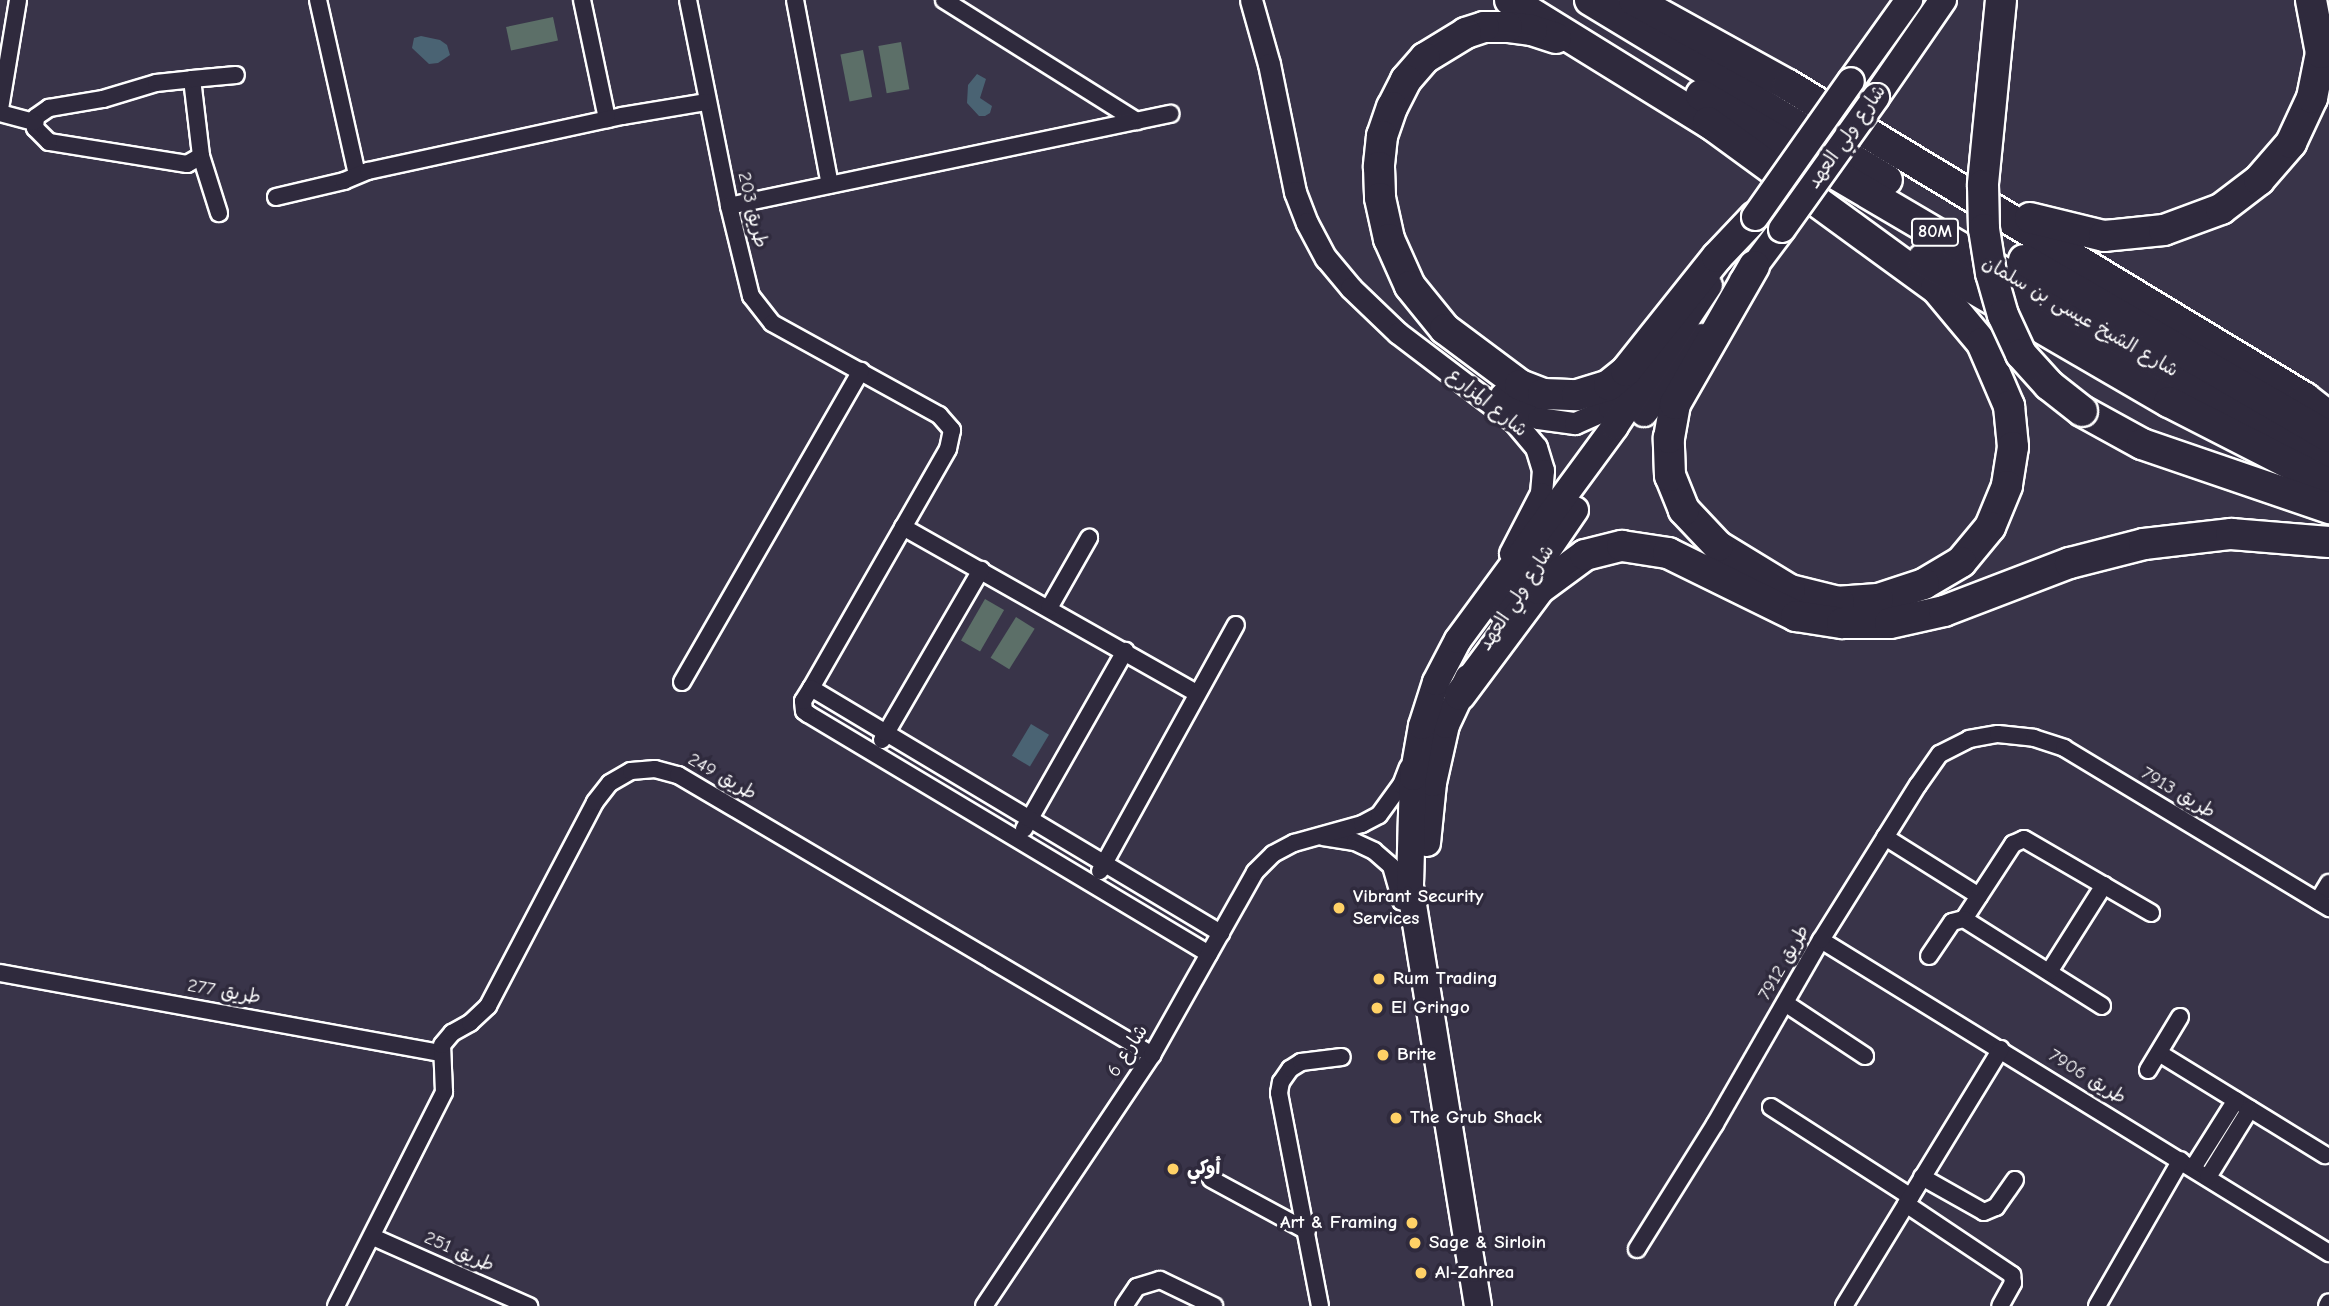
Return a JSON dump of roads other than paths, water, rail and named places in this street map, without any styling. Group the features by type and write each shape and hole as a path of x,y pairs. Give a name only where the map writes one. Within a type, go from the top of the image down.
{"highway":[{"path":"1510,0 2019,318 2169,402 2329,484"},
{"name":"شارع الشيخ عيسى بن سلمان","path":"1541,0 2329,465"},
{"name":"شارع الشيخ عيسى بن سلمان","path":"1590,0 1876,174 2329,438"},
{"path":"1634,0 1788,85 2305,398 2329,417"},
{"path":"1666,0 1788,85"},
{"path":"2001,0 1983,185 1984,229 1991,273 2003,315 2021,354 2049,385 2082,411 2142,444 2329,508"},
{"path":"1964,192 2054,226 2104,236 2164,230 2221,209 2259,180 2291,143 2312,98 2320,53 2311,0"},
{"path":"1600,57 1532,30 1484,27 1444,44 1425,58 1406,80 1392,107 1382,136 1378,167 1380,198 1389,239 1410,286 1445,329 1520,385 1543,394 1577,395 1609,385 1626,371 1717,257 1768,223"},
{"path":"1708,122 1936,288 1982,342 2009,406 2013,447 2007,486 1990,527 1961,562 1924,584 1878,599 1839,602 1790,590 1718,546 1684,510 1670,475 1669,438 1675,404 1754,267"},
{"path":"1460,695 1539,589 1585,555 1622,546 1668,553 1796,616 1842,623 1890,623 1944,611 2070,563 2144,544 2231,534 2329,542"}],"main road":[{"name":"شارع ولي العهد","path":"1495,1306 1437,967 1427,889 1427,840 1433,783 1446,725 1509,607 1579,504 1754,267 1768,223 1851,81 1909,0"},
{"name":"شارع ولي العهد","path":"1478,1306 1410,885 1413,777 1422,726 1441,672 1458,640 1491,592 1615,426 1661,358 1768,223 1876,97 1943,0"}],"street":[{"path":"18,0 0,111 34,122 42,139 72,147 181,165 201,156"},
{"path":"318,0 357,174"},
{"path":"582,0 607,119"},
{"name":"طريق 203","path":"688,0 706,102 749,292 772,323 939,415 952,430 948,449 811,688"},
{"path":"795,0 830,185"},
{"path":"944,0 1137,121"},
{"name":"شارع المزارع","path":"1251,0 1266,52 1290,176 1300,208 1332,266 1408,341 1514,421 1536,447 1543,470 1541,493 1491,592"},
{"path":"34,122 40,112 49,108 103,99 156,83 236,75"},
{"path":"192,79 201,156 219,213"},
{"path":"276,197 339,183 357,174 607,119 706,102"},
{"path":"729,206 1171,114"},
{"name":"شارع المزارع","path":"1379,314 1412,332 1527,412 1550,422 1575,423 1599,415 1661,358"},
{"path":"682,681 861,371"},
{"path":"903,527 1196,693"},
{"path":"1049,608 1089,538"},
{"path":"874,754 981,570"},
{"path":"1093,883 1236,625"},
{"path":"1019,839 1125,652"},
{"path":"1209,954 804,711 803,701 811,688 1221,933"},
{"name":"شارع 6","path":"984,1306 1152,1055 1245,887 1273,854 1317,835 1362,824 1379,815 1401,785 1422,726"},
{"name":"طريق 7912","path":"1637,1249 1715,1124 1821,940 1940,754 1969,739 1998,734"},
{"name":"طريق 7913","path":"1998,734 2034,738 2064,748 2323,904"},
{"name":"طريق 249","path":"440,1053 446,1039 480,1015 495,995 601,792 631,771 655,769 678,775 1152,1055"},
{"path":"1317,835 1355,842 1374,851 1391,866 1399,886 1407,943 1423,972"},
{"path":"1885,837 1979,896"},
{"path":"1929,956 1952,922 1964,919 2013,844 2024,839 2151,913"},
{"path":"2323,904 2329,883"},
{"path":"2049,972 2104,885"},
{"path":"1964,919 2102,1006"},
{"name":"طريق 7906","path":"1821,940 2329,1253"},
{"name":"طريق 277","path":"0,973 440,1053"},
{"path":"1785,1003 1865,1056"},
{"path":"2148,1070 2180,1017"},
{"path":"1844,1306 2001,1049"},
{"path":"335,1306 373,1237 444,1092 445,1077 440,1053"},
{"path":"2159,1053 2324,1156"},
{"path":"1320,1306 1279,1093 1281,1082 1290,1069 1301,1062 1342,1056"},
{"path":"2098,1306 2187,1164 2243,1105"},
{"path":"2208,1177 2243,1105"},
{"path":"1771,1107 2012,1275 2013,1283 2000,1306"},
{"path":"1922,1177 1984,1212 1996,1207 2015,1180"},
{"path":"1211,1180 1307,1230"},
{"name":"طريق 251","path":"373,1237 529,1306"},
{"path":"1124,1306 1137,1287 1160,1279 1214,1306"}],"water":[{"path":"421,36 440,40 447,45 450,55 438,63 429,64 412,48 414,38"},
{"path":"977,74 986,79 980,98 992,106 990,113 985,116 979,116 967,103 968,85"},
{"path":"1031,724 1049,735 1030,767 1012,756"}],"place":[{"name":"Vibrant Security Services","path":"1339,908"},
{"name":"Rum Trading","path":"1379,979"},
{"name":"El Gringo","path":"1377,1008"},
{"name":"Brite","path":"1383,1055"},
{"name":"The Grub Shack","path":"1396,1118"},
{"name":"أوكي","path":"1173,1169"},
{"name":"Art & Framing","path":"1412,1223"},
{"name":"Sage & Sirloin","path":"1415,1243"},
{"name":"Al-Zahrea","path":"1421,1273"}]}
